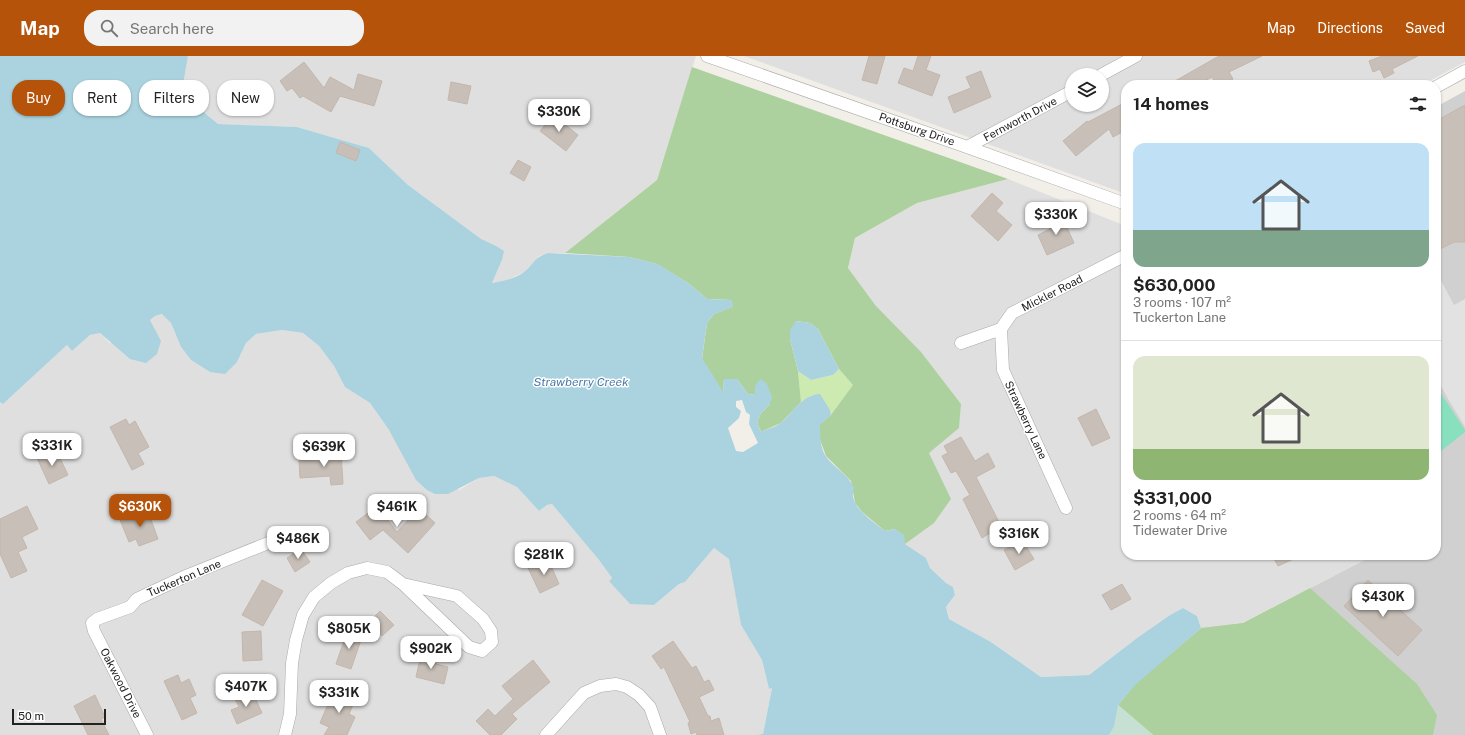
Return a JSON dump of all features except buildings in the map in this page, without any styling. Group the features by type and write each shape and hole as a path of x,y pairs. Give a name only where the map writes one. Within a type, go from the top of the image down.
{"street":[{"name":"Pottsburg Drive","path":"707,56 1121,202"},
{"path":"1109,71 1136,56"},
{"path":"1441,84 1465,71"},
{"name":"Fernworth Drive","path":"967,147 1065,94"},
{"name":"Mickler Road","path":"1001,330 1012,313 1121,257"},
{"path":"961,342 1001,330"},
{"name":"Strawberry Lane","path":"1001,330 1003,370 1066,508"},
{"name":"Tuckerton Lane","path":"94,631 92,623 97,619 130,607 137,599 186,576 288,535"},
{"path":"285,735 290,714 292,663 296,640 303,615 314,597 331,583 348,573 367,568 387,572 403,584 469,647 482,651 492,642 491,631 483,619 457,596 403,584"},
{"name":"Oakwood Drive","path":"94,631 147,735"},
{"path":"546,735 584,693 600,686 616,684 627,687 639,695 650,707 660,735"}],"shaded area":[{"path":"188,56 696,56 657,180 565,253 548,253 539,256 524,272 506,281 492,283 502,260 486,242 481,240 408,185 369,148 297,127 218,124 208,116 209,80 184,80"},
{"path":"744,56 1465,56 1465,62 1431,80 1121,80 1121,192"},
{"path":"1465,91 1465,735 1153,735 1201,628 1243,623 1364,560 1441,560 1441,104"},
{"path":"1008,179 1121,224 1121,560 1364,560 1242,623 1201,628 1197,616 1183,608 1170,615 1137,638 1089,675 1041,677 991,642 949,619 946,607 955,595 953,587 946,583 930,568 926,558 905,544 825,421 831,415 876,306 848,268 855,238 917,203"},
{"path":"1441,280 1454,305 1465,299 1465,427 1441,386"},
{"path":"163,314 171,323 181,347 191,360 210,372 237,362 246,343 256,334 282,330 303,333 319,346 334,366 345,387 370,403 389,430 459,490 479,478 494,476 517,487 539,511 547,505 552,504 599,560 612,578 609,581 654,605 679,584 685,582 714,548 730,559 741,625 762,660 769,689 772,688 763,734 0,735 0,402 3,404 67,345 72,351 90,335 100,333 110,343 155,330 150,320 155,316"}],"green space":[{"path":"692,67 1008,179 917,203 855,238 848,268 876,306 921,352 961,404 959,428 929,453 951,499 934,523 905,544 895,529 885,531 862,512 855,503 851,481 826,456 820,440 820,424 831,415 853,385 839,369 818,329 810,323 796,321 790,339 798,371 801,402 781,423 761,432 757,422 761,413 770,404 756,395 748,394 737,379 724,379 723,393 702,359 707,323 714,314 732,307 731,300 707,299 688,283 657,264 629,257 565,253 657,180"},
{"path":"839,369 853,385 831,415 830,410 812,395 801,402 798,371 811,380 833,375"},
{"path":"1441,394 1465,430 1465,432 1441,451"},
{"path":"1310,588 1417,684 1437,715 1433,735 1153,735 1118,705 1135,684 1201,628 1243,623"},
{"path":"1118,705 1153,735 1030,735"}],"water":[{"name":"Strawberry Creek","path":"0,56 188,56 184,80 139,80 139,116 208,116 218,124 297,127 369,148 408,185 481,239 504,251 502,260 492,283 517,276 528,269 537,259 548,253 629,257 658,264 688,283 707,299 732,300 733,307 714,314 707,323 702,358 723,392 724,379 737,379 748,394 755,395 755,386 761,379 767,384 772,397 770,404 761,413 757,422 761,432 775,427 782,422 803,400 820,394 830,410 831,415 820,425 822,448 828,459 848,478 854,488 854,501 858,507 885,531 895,529 904,535 905,544 926,558 930,568 946,583 953,587 955,595 946,607 949,619 991,642 1041,677 1089,675 1137,638 1170,615 1183,608 1197,616 1201,628 1135,685 1118,705 1114,726 1109,735 756,735 763,734 772,688 769,689 762,660 741,625 729,559 714,548 685,582 679,584 654,605 630,604 609,581 612,578 599,560 552,504 547,505 539,511 517,487 494,476 479,478 448,494 435,494 427,490 416,480 389,430 370,403 345,387 334,366 319,346 303,333 282,330 256,334 246,343 237,362 225,374 210,372 191,360 181,347 171,323 162,314 155,316 150,320 161,341 157,354 146,363 130,359 100,333 90,335 72,351 67,345 3,404 0,402","holes":["742,400 746,412 750,415 749,424 758,443 743,452 736,451 728,428 739,418 741,411 736,407 736,401"]},
{"path":"796,321 810,323 818,329 839,369 833,375 811,380 798,371 790,339 790,330"}]}
